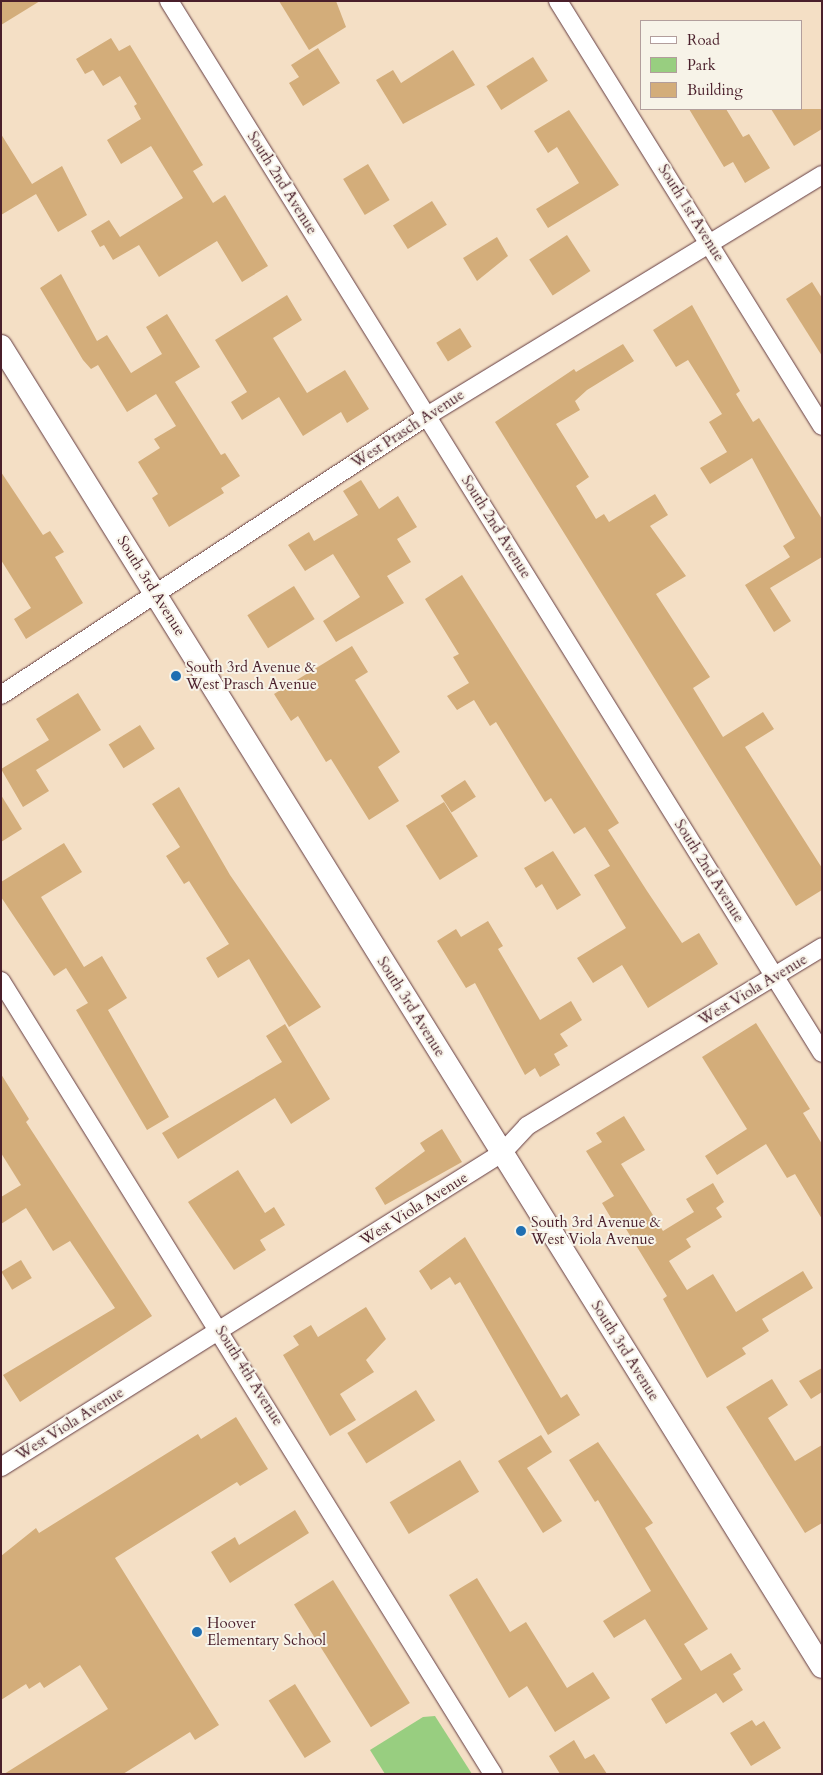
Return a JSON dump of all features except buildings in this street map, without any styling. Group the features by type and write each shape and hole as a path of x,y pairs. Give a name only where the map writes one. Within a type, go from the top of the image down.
{"street":[{"name":"South 2nd Avenue","path":"169,1 822,1053"},
{"name":"South 1st Avenue","path":"558,1 822,426"},
{"name":"West Prasch Avenue","path":"1,695 427,416 822,175"},
{"name":"South 3rd Avenue","path":"1,346 822,1667"},
{"name":"West Viola Avenue","path":"1,1467 502,1154 527,1126 822,947"},
{"name":"South 4th Avenue","path":"1,981 221,1331 493,1774"}],"green space":[{"path":"435,1716 472,1774 385,1774 370,1750 423,1717"}],"place":[{"name":"South 3rd Avenue & West Prasch Avenue","path":"176,676"},
{"name":"South 3rd Avenue & West Viola Avenue","path":"521,1231"},
{"name":"Hoover Elementary School","path":"197,1632"}]}
